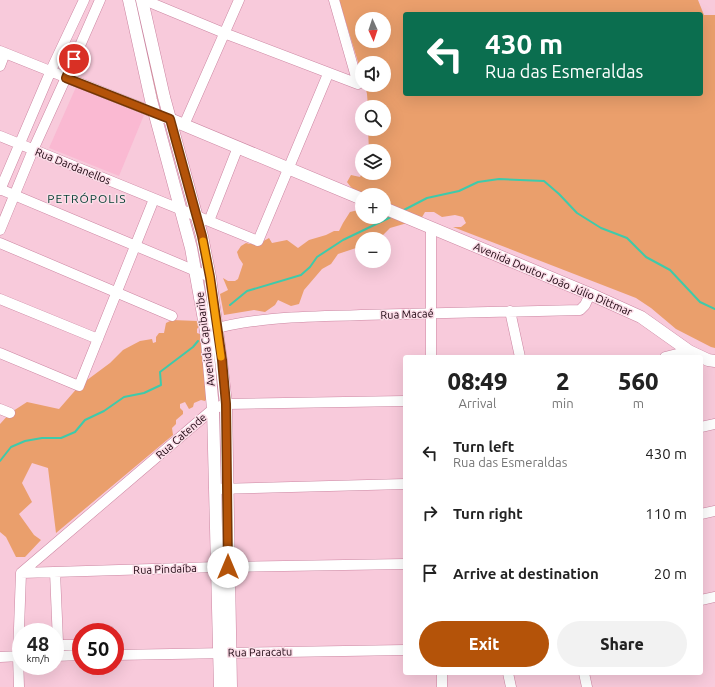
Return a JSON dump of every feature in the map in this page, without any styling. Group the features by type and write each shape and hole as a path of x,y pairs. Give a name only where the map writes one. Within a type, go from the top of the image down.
{"main road":[{"name":"Avenida Capibaribe","path":"129,0 155,113 182,210 196,271 212,330 226,404 222,489 224,653 220,687"},
{"name":"Avenida Capibaribe","path":"143,0 170,119 196,216 210,277 213,409 222,489"},
{"path":"155,113 355,196"},
{"name":"Avenida Doutor João Júlio Dittmar","path":"391,211 641,317 689,351 697,355"},
{"name":"Avenida Doutor João Júlio Dittmar","path":"703,358 715,361"},
{"name":"Avenida Capibaribe","path":"224,653 231,687"}],"street":[{"path":"84,0 50,71 0,190 210,277"},
{"path":"143,0 328,74 358,84 334,0"},
{"path":"184,125 239,0"},
{"path":"0,230 33,150 66,78 96,1"},
{"path":"0,66 3,52 155,113"},
{"path":"288,168 328,74"},
{"name":"Rua Dardanellos","path":"0,136 258,241 288,168"},
{"path":"210,221 238,147"},
{"path":"0,353 79,386 154,199"},
{"path":"431,228 431,355"},
{"path":"0,243 172,316"},
{"name":"Rua Macaé","path":"212,330 279,318 580,310 585,305 590,294"},
{"path":"0,299 98,339"},
{"path":"510,311 520,355"},
{"path":"673,355 689,351"},
{"name":"Rua Catende","path":"21,573 213,409 226,404 403,401"},
{"path":"0,409 10,413"},
{"path":"703,427 715,424"},
{"path":"222,489 403,484"},
{"path":"703,514 715,511"},
{"name":"Rua Pindaíba","path":"21,573 222,567 403,564"},
{"path":"55,572 58,642 62,646 72,645"},
{"path":"20,623 21,573"},
{"path":"703,600 715,597"},
{"name":"Rua Paracatu","path":"124,655 403,650"},
{"path":"0,657 12,656"},
{"path":"19,675 19,687"},
{"path":"442,675 442,687"},
{"path":"508,675 511,687"},
{"path":"584,675 587,687"}],"shaded area":[{"path":"134,0 139,0 162,99 158,100"},
{"path":"339,0 698,0 703,12 403,12 403,96 703,96 703,12 704,15 715,15 715,348 676,329 651,308 636,298 453,227 461,227 466,223 463,217 455,215 442,217 434,212 425,212 421,219 390,228 386,232 355,232 355,248 338,254 331,264 322,269 304,290 299,304 291,306 278,300 275,305 265,312 254,310 224,315 220,294 228,290 223,278 228,281 235,281 238,279 243,264 237,252 241,246 246,243 258,244 269,238 272,243 287,240 298,248 309,240 334,231 339,231 350,212 355,211 355,224 391,224 391,188 355,188 355,191 347,182 351,175 355,176 355,180 391,180 391,144 369,144 368,136 391,136 391,100 367,100 367,92 391,92 391,56 356,56"},
{"path":"76,87 144,115 119,176 49,148"},
{"path":"172,320 198,321 200,325 197,329 197,333 200,334 202,340 207,398 205,401 201,400 194,403 193,407 189,409 185,402 180,404 183,414 176,420 176,424 172,428 173,435 56,533 48,468 32,463 22,483 32,502 19,514 34,535 41,540 25,557 16,557 6,537 0,532 0,424 10,413 27,402 59,409 79,386 110,363 123,350 140,341 152,339 153,343 156,342 156,337 159,333 164,333 166,323"}],"waterway":[{"path":"402,211 427,198 459,191 478,182 499,179 544,181 577,213 601,228 627,238 646,257 670,270 700,302 715,309"},
{"path":"230,305 247,291 301,275 310,267 317,257 343,240 393,216"},
{"path":"0,461 11,447 25,441 42,438 61,438 75,432 85,420 104,411 124,397 144,393 161,385 160,372 193,347 198,341"}],"slow traffic":[{"path":"203,241 210,277 221,357"}],"district":[{"name":"PETRÓPOLIS","path":"87,198"}],"route":[{"path":"74,59 66,78 170,119 202,236 210,277 222,360 226,404 228,567"}]}
